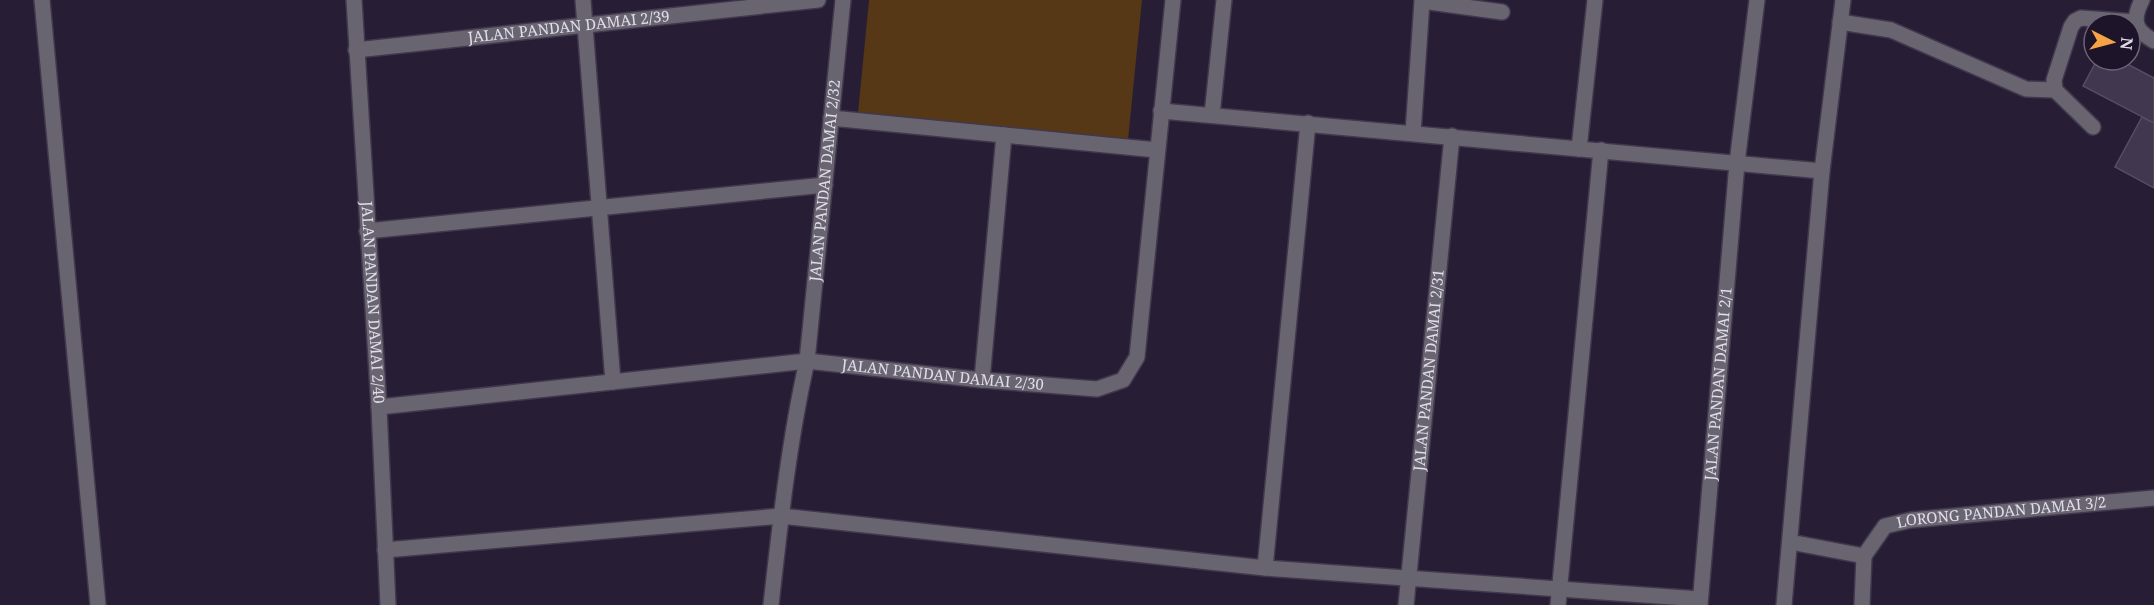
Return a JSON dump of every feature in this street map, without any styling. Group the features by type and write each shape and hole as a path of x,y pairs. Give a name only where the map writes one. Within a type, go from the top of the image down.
{"street":[{"path":"42,0 98,605"},
{"name":"JALAN PANDAN DAMAI 2/40","path":"354,0 379,406 388,605"},
{"path":"584,0 598,207 614,382"},
{"name":"JALAN PANDAN DAMAI 2/39","path":"356,50 818,0"},
{"name":"JALAN PANDAN DAMAI 2/32","path":"771,605 781,516 807,361 843,0"},
{"name":"JALAN PANDAN DAMAI 2/30","path":"379,406 807,361 982,380 1097,389 1123,380 1137,357 1156,150 1173,0"},
{"path":"1212,115 1224,0"},
{"path":"1413,133 1422,0 1502,12"},
{"path":"1579,149 1595,0"},
{"name":"JALAN PANDAN DAMAI 2/1","path":"1700,602 1737,164 1758,0"},
{"path":"1784,605 1822,171 1843,0"},
{"path":"2082,18 2075,21 2071,27 2054,80 2055,90 2093,126"},
{"path":"1840,22 1892,30 2026,89 2055,90"},
{"path":"1161,111 1822,171"},
{"path":"831,118 1156,150"},
{"path":"1265,568 1308,123"},
{"path":"982,380 1004,135"},
{"name":"JALAN PANDAN DAMAI 2/31","path":"1406,605 1452,136"},
{"path":"1558,605 1600,150"},
{"path":"368,231 825,185"},
{"name":"LORONG PANDAN DAMAI 3/2","path":"1864,556 1885,526 1911,520 2154,498"},
{"path":"385,550 781,516 1265,568 1560,589 1700,602"},
{"path":"1790,542 1864,556 1862,605"}],"shaded area":[{"path":"869,0 1142,0 1128,140 858,113"}],"building":[{"path":"2091,72 2142,72 2154,78 2154,123 2083,86"},
{"path":"2142,117 2154,123 2154,188 2115,167"}]}
